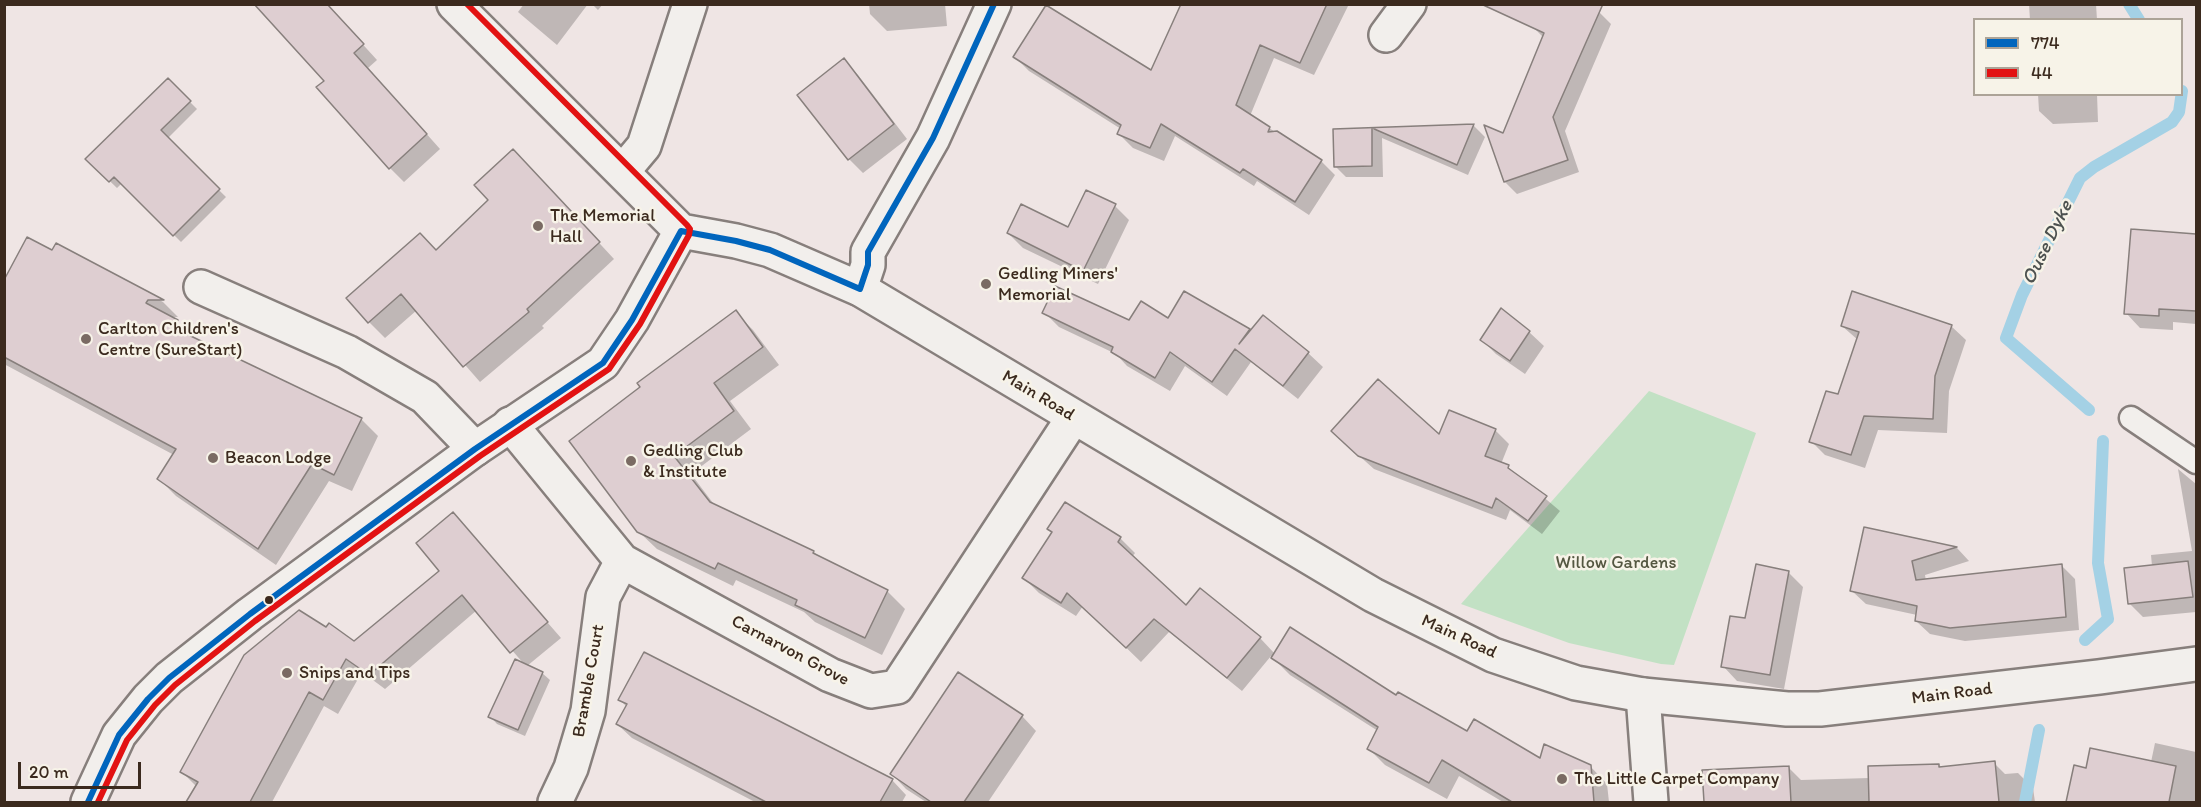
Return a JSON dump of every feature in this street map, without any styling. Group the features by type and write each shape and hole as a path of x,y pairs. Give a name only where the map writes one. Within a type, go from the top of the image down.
{"street":[{"path":"88,802 119,735 148,699 169,678 250,614 475,449 603,363 632,321 681,231 454,4"},
{"path":"623,171 644,146 690,4"},
{"path":"860,289 868,265 868,252 933,138 994,4"},
{"path":"1386,35 1409,4"},
{"name":"Main Road","path":"681,231 770,250 860,289 1373,595 1493,655 1576,682 1643,695 1787,709 1820,709 2098,677 2196,663"},
{"path":"201,287 347,352 425,397 475,449"},
{"name":"Carnarvon Grove","path":"510,424 622,561 830,675 871,691 897,687 1073,418"},
{"name":"Bramble Court","path":"555,802 571,768 588,711 603,597 622,561"},
{"path":"1643,695 1651,802"}],"lane":[{"path":"2131,418 2196,462"}],"green space":[{"name":"Willow Gardens","path":"1649,391 1756,433 1674,665 1569,643 1461,604"}],"building":[{"path":"254,4 327,4 364,44 354,53 427,134 389,169 316,87 324,81"},
{"path":"1181,4 1327,4 1300,63 1260,45 1236,105 1270,127 1268,132 1277,131 1322,160 1295,202 1243,169 1240,173 1161,124 1150,148 1117,134 1121,125 1013,57 1046,5 1151,70"},
{"path":"1481,4 1603,4 1553,117 1568,160 1504,182 1484,125 1503,133 1544,33"},
{"path":"844,58 894,124 848,160 797,95"},
{"path":"168,78 191,101 161,130 220,189 173,236 114,177 109,182 85,159"},
{"path":"1474,124 1457,165 1372,128 1372,166 1334,167 1333,129"},
{"path":"513,149 600,242 527,309 529,312 463,367 401,294 368,323 346,298 420,233 436,250 488,200 474,185"},
{"path":"1086,190 1116,204 1083,271 1007,233 1021,204 1068,227"},
{"path":"2131,229 2196,234 2196,311 2159,309 2159,316 2124,314"},
{"path":"27,237 52,250 56,243 164,300 148,300 146,303 178,320 174,328 362,418 334,475 312,464 258,549 157,479 176,449 4,357 4,280"},
{"path":"1055,286 1129,320 1141,301 1168,318 1184,291 1250,329 1239,344 1263,315 1309,352 1283,386 1235,349 1212,382 1170,352 1155,378 1111,352 1113,347 1042,313"},
{"path":"1852,291 1952,325 1935,376 1933,419 1864,416 1851,455 1809,442 1826,391 1838,394 1859,332 1841,326"},
{"path":"1501,308 1530,331 1510,361 1480,340"},
{"path":"736,310 763,347 714,383 734,411 674,456 710,502 814,551 813,553 888,590 865,638 795,605 797,600 718,563 715,569 637,532 569,441 640,387 637,383"},
{"path":"1378,379 1439,434 1449,410 1496,429 1485,456 1509,465 1508,468 1547,496 1528,521 1496,498 1492,508 1358,456 1331,431"},
{"path":"1065,502 1121,537 1118,542 1186,605 1200,588 1261,637 1227,678 1154,619 1126,648 1067,593 1061,603 1022,578 1052,532 1047,529"},
{"path":"453,512 548,622 510,653 462,595 369,675 346,659 323,700 309,692 250,802 186,802 198,782 180,772 244,655 299,610 326,627 329,623 354,641 439,571 416,543"},
{"path":"1864,527 1957,547 1912,561 1916,580 2062,564 2066,617 1950,628 1915,621 1917,606 1850,591"},
{"path":"2188,561 2193,597 2128,604 2124,568"},
{"path":"1756,564 1789,571 1770,675 1721,667 1730,616 1745,618"},
{"path":"1290,627 1396,695 1398,692 1467,731 1474,719 1540,758 1544,744 1591,765 1594,802 1512,802 1442,760 1429,783 1367,749 1378,727 1271,658"},
{"path":"644,652 893,779 880,802 766,802 616,724 627,704 618,700"},
{"path":"515,659 543,672 518,730 488,717"},
{"path":"958,672 1023,715 964,802 931,802 890,774"},
{"path":"2090,748 2176,766 2169,802 2066,802 2074,765 2086,768"},
{"path":"1995,761 1999,802 1869,802 1868,766 1939,764 1939,767"},
{"path":"1789,766 1791,802 1704,802 1702,770"}],"waterway":[{"name":"Ouse Dyke","path":"2129,4 2138,18"},
{"name":"Ouse Dyke","path":"2089,410 2006,338 2022,295 2080,178 2094,167 2172,122 2179,112 2181,96"},
{"name":"Ouse Dyke","path":"2085,640 2108,619 2098,563 2103,441"},
{"name":"Ouse Dyke","path":"2025,802 2039,730"}],"transit line":[{"name":"44","path":"98,802 127,740 155,705 175,685 255,621 480,456 609,369 640,324 689,235 690,229 687,225 467,4"},
{"name":"774","path":"88,802 119,735 148,699 169,678 250,614 475,449 603,363 632,320 681,231 770,250 860,289 868,265 868,252 933,138 994,4"}],"place":[{"name":"The Memorial Hall","path":"538,226"},
{"name":"Gedling Miners' Memorial","path":"986,284"},
{"name":"Carlton Children's Centre (SureStart)","path":"86,339"},
{"name":"Beacon Lodge","path":"213,458"},
{"name":"Gedling Club & Institute","path":"631,461"},
{"name":"Snips and Tips","path":"287,673"},
{"name":"The Little Carpet Company","path":"1562,779"}]}
